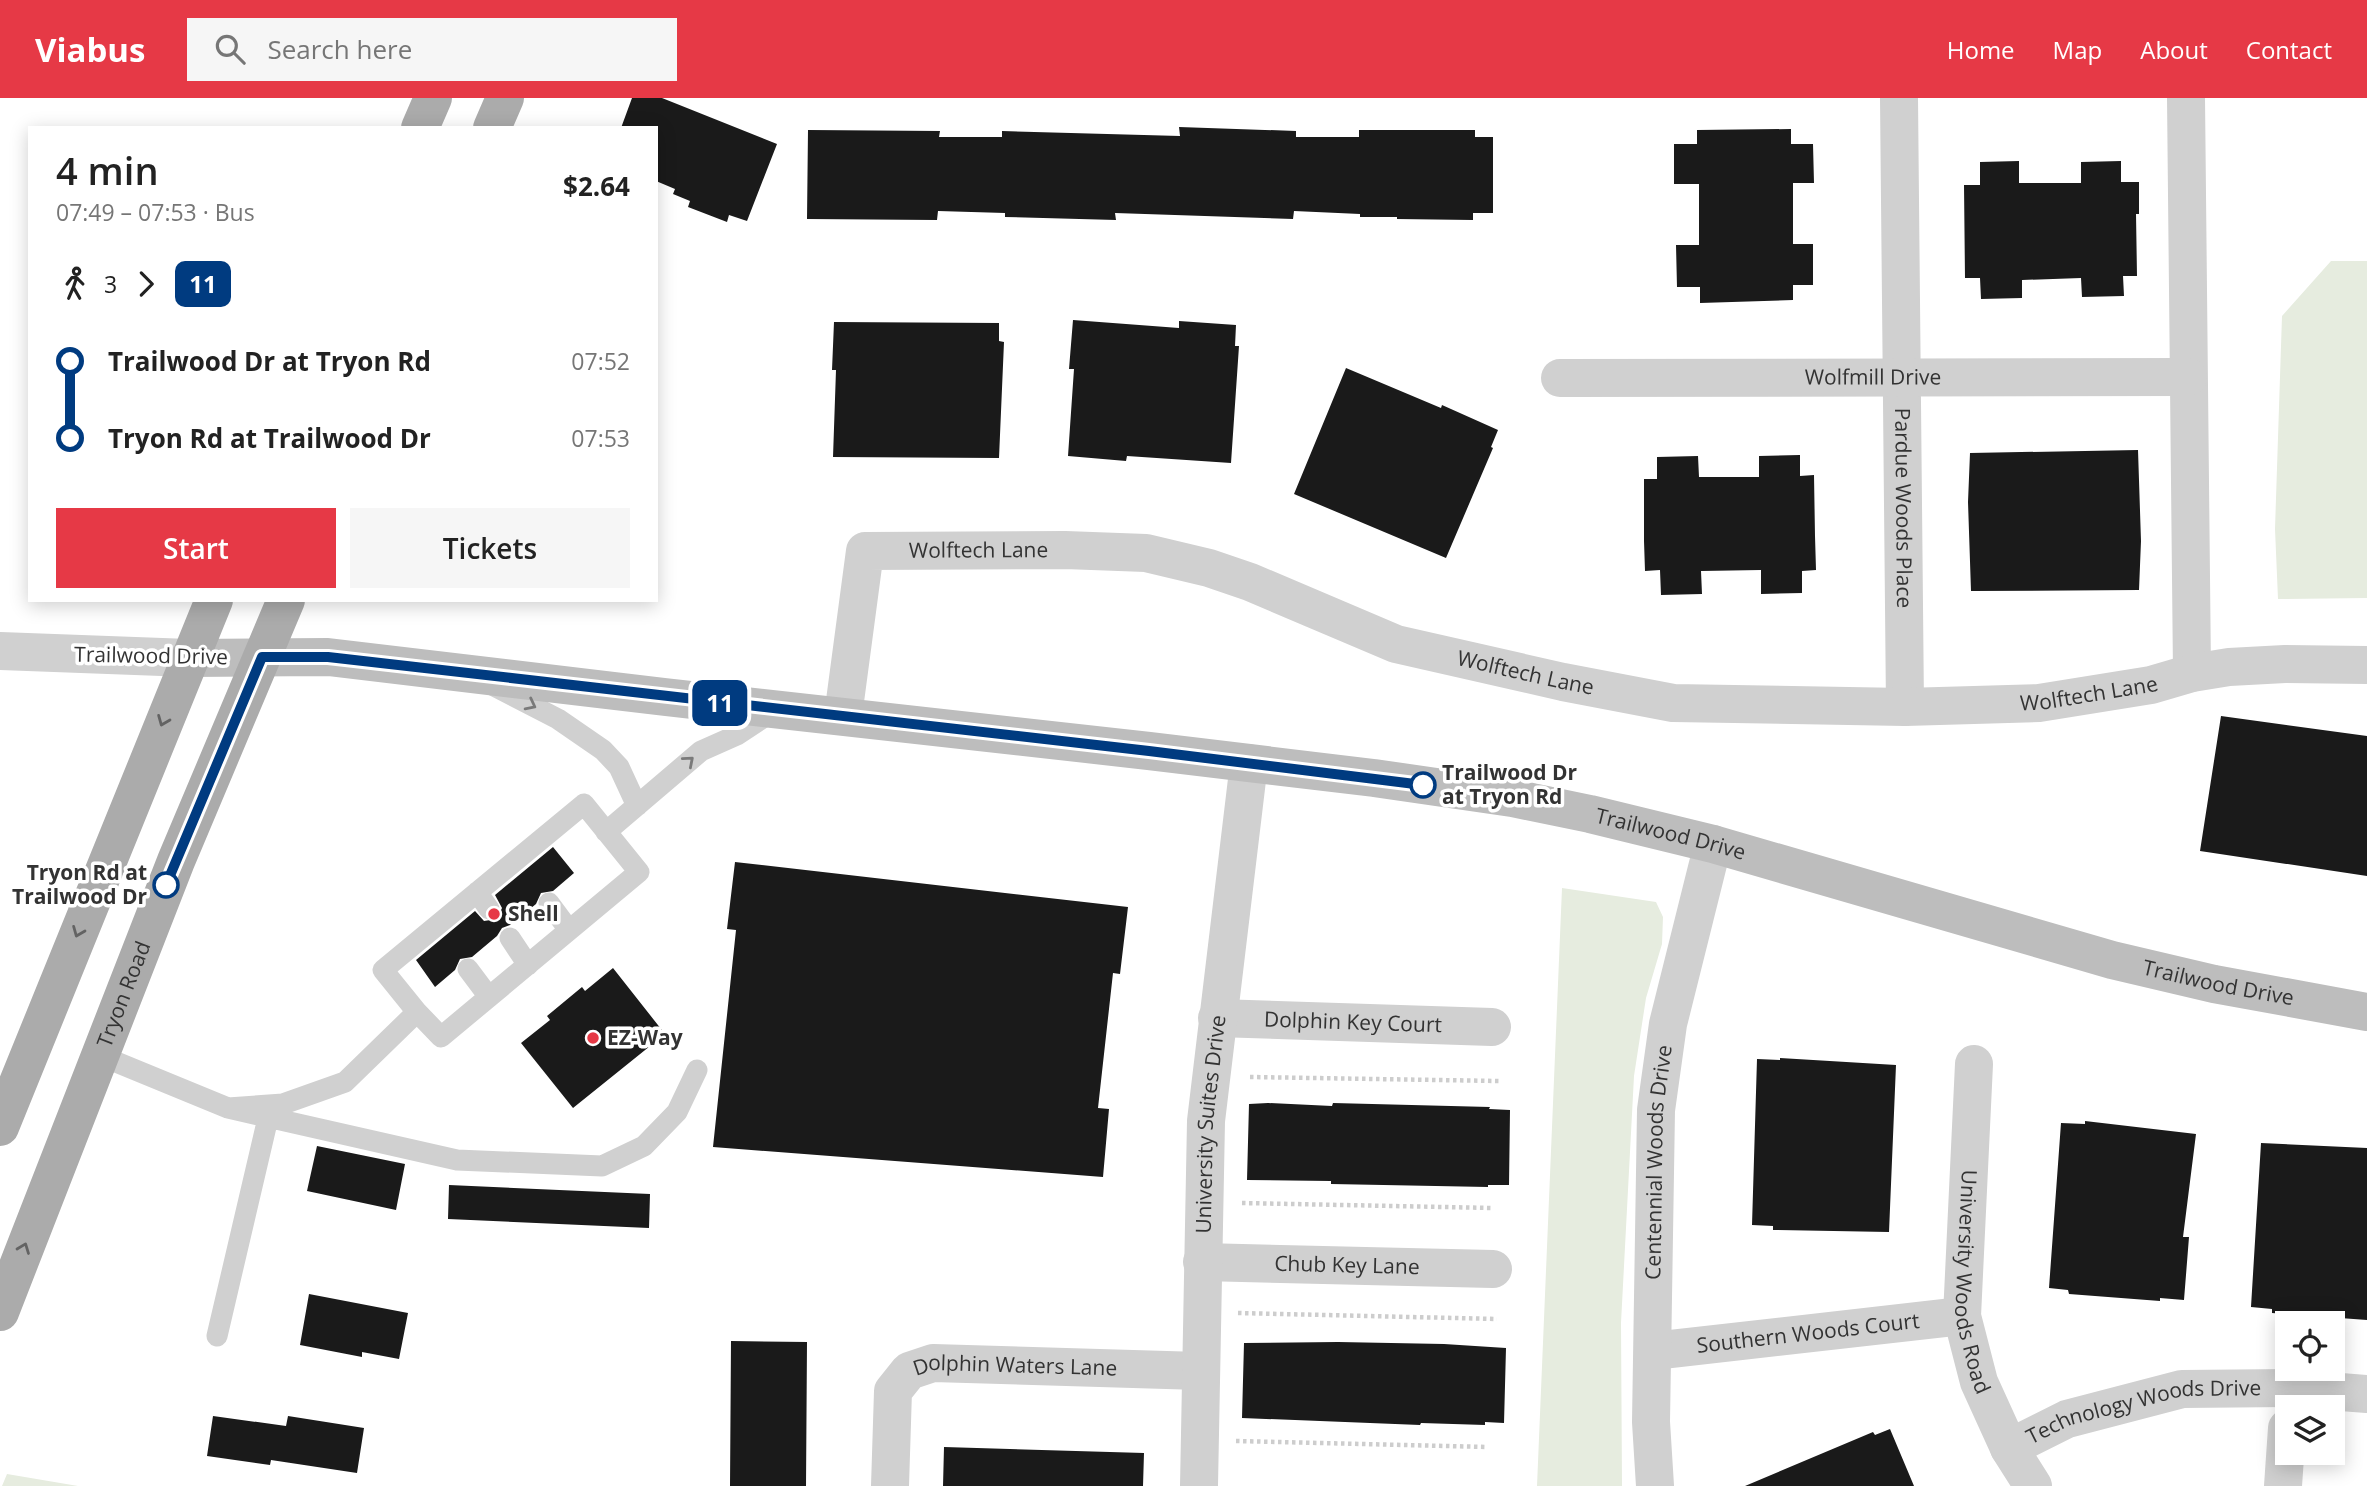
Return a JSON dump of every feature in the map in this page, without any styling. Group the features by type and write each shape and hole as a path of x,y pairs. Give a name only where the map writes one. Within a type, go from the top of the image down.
{"main road":[{"path":"421,126 433,98"},
{"path":"493,126 505,98"},
{"path":"0,1127 213,602"},
{"name":"Tryon Road","path":"0,1312 176,861 285,602"}],"street":[{"name":"Pardue Woods Place","path":"1899,98 1905,707"},
{"path":"2186,98 2192,673"},
{"name":"Wolfmill Drive","path":"1560,378 2188,377"},
{"name":"Wolftech Lane","path":"843,716 864,551 1065,550 1146,553 1209,568 1250,582 1395,644 1563,682 1673,703 1905,707 2039,703 2151,685 2192,673 2229,667 2367,665"},
{"name":"Trailwood Drive","path":"0,651 190,658 328,657 1249,763 1512,798 1713,844 2112,960 2214,984 2367,1012"},
{"name":"University Suites Drive","path":"1199,1486 1206,1121 1249,763"},
{"name":"Centennial Woods Drive","path":"1655,1486 1651,1422 1656,1110 1668,1024 1713,844"},
{"name":"Dolphin Key Court","path":"1217,1018 1492,1027"},
{"name":"University Woods Road","path":"1974,1064 1962,1317 1979,1382 2009,1448 2033,1486"},
{"name":"Chub Key Lane","path":"1202,1262 1493,1269"},
{"name":"Southern Woods Court","path":"1653,1351 1962,1317"},
{"name":"Dolphin Waters Lane","path":"890,1486 893,1391 909,1371 933,1363 1200,1371"},
{"name":"Technology Woods Drive","path":"2009,1448 2067,1419 2182,1388 2275,1397"},
{"name":"Technology Woods Drive","path":"2345,1395 2367,1394"},
{"path":"2283,1486 2284,1465"}],"lane":[{"path":"470,674 558,719 603,750 619,767 638,806"},
{"path":"606,832 701,751 737,735 776,709"},
{"path":"584,804 606,832 639,872 441,1037 383,970 442,934 483,901 523,867 584,804"},
{"path":"549,903 569,930"},
{"path":"510,938 528,965"},
{"path":"468,969 489,997"},
{"path":"228,1108 283,1104 345,1082 417,1012"},
{"path":"99,1055 228,1108 457,1160 602,1166 644,1146 677,1112 698,1070"},
{"path":"217,1336 268,1118"}],"path":[{"path":"1239,1077 1499,1081"},
{"path":"1238,1203 1493,1208"},
{"path":"1237,1313 1497,1319"},
{"path":"1235,1441 1487,1447"}],"shaded area":[{"path":"2331,261 2367,261 2367,598 2278,599 2275,529 2282,316"},
{"path":"1562,888 1656,902 1663,917 1662,944 1646,998 1634,1076 1621,1323 1622,1486 1537,1486"},
{"path":"7,1474 78,1486 2,1486"}],"building":[{"path":"632,98 662,98 777,144 747,221 729,215 727,222 688,207 690,201 673,194 675,189 658,182 658,126 622,126"},
{"path":"1179,127 1296,131 1296,137 1359,137 1359,130 1475,130 1475,137 1493,137 1493,213 1473,213 1473,220 1397,219 1360,217 1360,214 1294,211 1293,219 1115,213 1116,220 1005,217 1005,213 938,211 937,220 807,219 808,130 940,131 939,137 1002,137 1002,131 1180,136"},
{"path":"1791,129 1791,144 1813,144 1814,183 1793,183 1793,244 1813,244 1813,285 1793,285 1793,300 1700,303 1700,287 1677,287 1676,245 1699,245 1699,184 1674,184 1674,144 1697,144 1697,130"},
{"path":"2019,161 2019,183 2081,183 2081,162 2121,161 2121,182 2139,182 2139,214 2136,214 2137,276 2123,276 2124,296 2082,297 2081,278 2022,280 2022,298 1981,299 1980,278 1965,278 1964,185 1980,185 1980,162"},
{"path":"1073,320 1179,328 1179,321 1236,325 1235,346 1239,346 1231,463 1127,456 1126,461 1068,456 1074,369 1069,369"},
{"path":"834,322 999,323 999,341 1004,342 999,458 833,457 836,370 832,370"},
{"path":"1346,368 1498,430 1491,447 1493,448 1446,558 1294,494"},
{"path":"2138,450 2141,541 2139,590 1971,591 1968,502 1970,453"},
{"path":"1800,455 1800,476 1814,475 1816,570 1802,571 1802,593 1761,594 1761,570 1701,571 1702,594 1661,595 1660,570 1645,571 1644,541 1644,479 1657,479 1657,457 1698,456 1699,477 1759,477 1759,456"},
{"path":"2221,716 2367,736 2367,876 2200,851"},
{"name":"Shell","path":"553,847 574,873 553,891 541,893 536,904 510,925 502,928 497,936 472,957 460,959 455,970 435,987 416,960 475,911 484,921 497,919 502,908 495,895"},
{"path":"735,862 1128,907 1120,974 1113,973 1098,1108 1109,1109 1103,1177 713,1147 736,930 727,929"},
{"name":"EZ-Way","path":"613,968 665,1034 573,1108 521,1043 550,1020 547,1016 582,987 585,991"},
{"path":"1757,1059 1896,1065 1889,1232 1773,1230 1773,1226 1752,1225"},
{"path":"1249,1104 1490,1107 1489,1109 1510,1110 1509,1185 1488,1187 1247,1180"},
{"path":"2085,1121 2196,1134 2183,1237 2189,1237 2184,1300 2160,1298 2160,1301 2069,1294 2068,1290 2049,1288 2061,1123 2085,1124"},
{"path":"2261,1143 2367,1148 2367,1320 2345,1318 2345,1311 2275,1311 2275,1313 2272,1313 2272,1309 2251,1307"},
{"path":"317,1146 405,1164 396,1210 307,1191"},
{"path":"449,1185 650,1194 649,1228 448,1219"},
{"path":"309,1294 408,1313 399,1359 362,1352 362,1357 300,1345"},
{"path":"731,1341 807,1342 806,1486 730,1486"},
{"path":"1338,1342 1506,1348 1504,1423 1420,1425 1242,1418 1244,1343"},
{"path":"213,1416 286,1426 288,1416 364,1428 357,1473 271,1460 270,1465 207,1456"},
{"path":"1890,1429 1914,1486 1745,1486 1873,1432 1875,1435"},
{"path":"944,1447 1144,1453 1143,1486 943,1486"}],"bus line":[{"name":"11","path":"166,885 262,657 328,657 1423,785"}],"place":[{"name":"Trailwood Dr at Tryon Rd","path":"1423,785"},
{"name":"Tryon Rd at Trailwood Dr","path":"166,885"},
{"name":"Shell","path":"494,914"},
{"name":"EZ-Way","path":"593,1038"}]}
